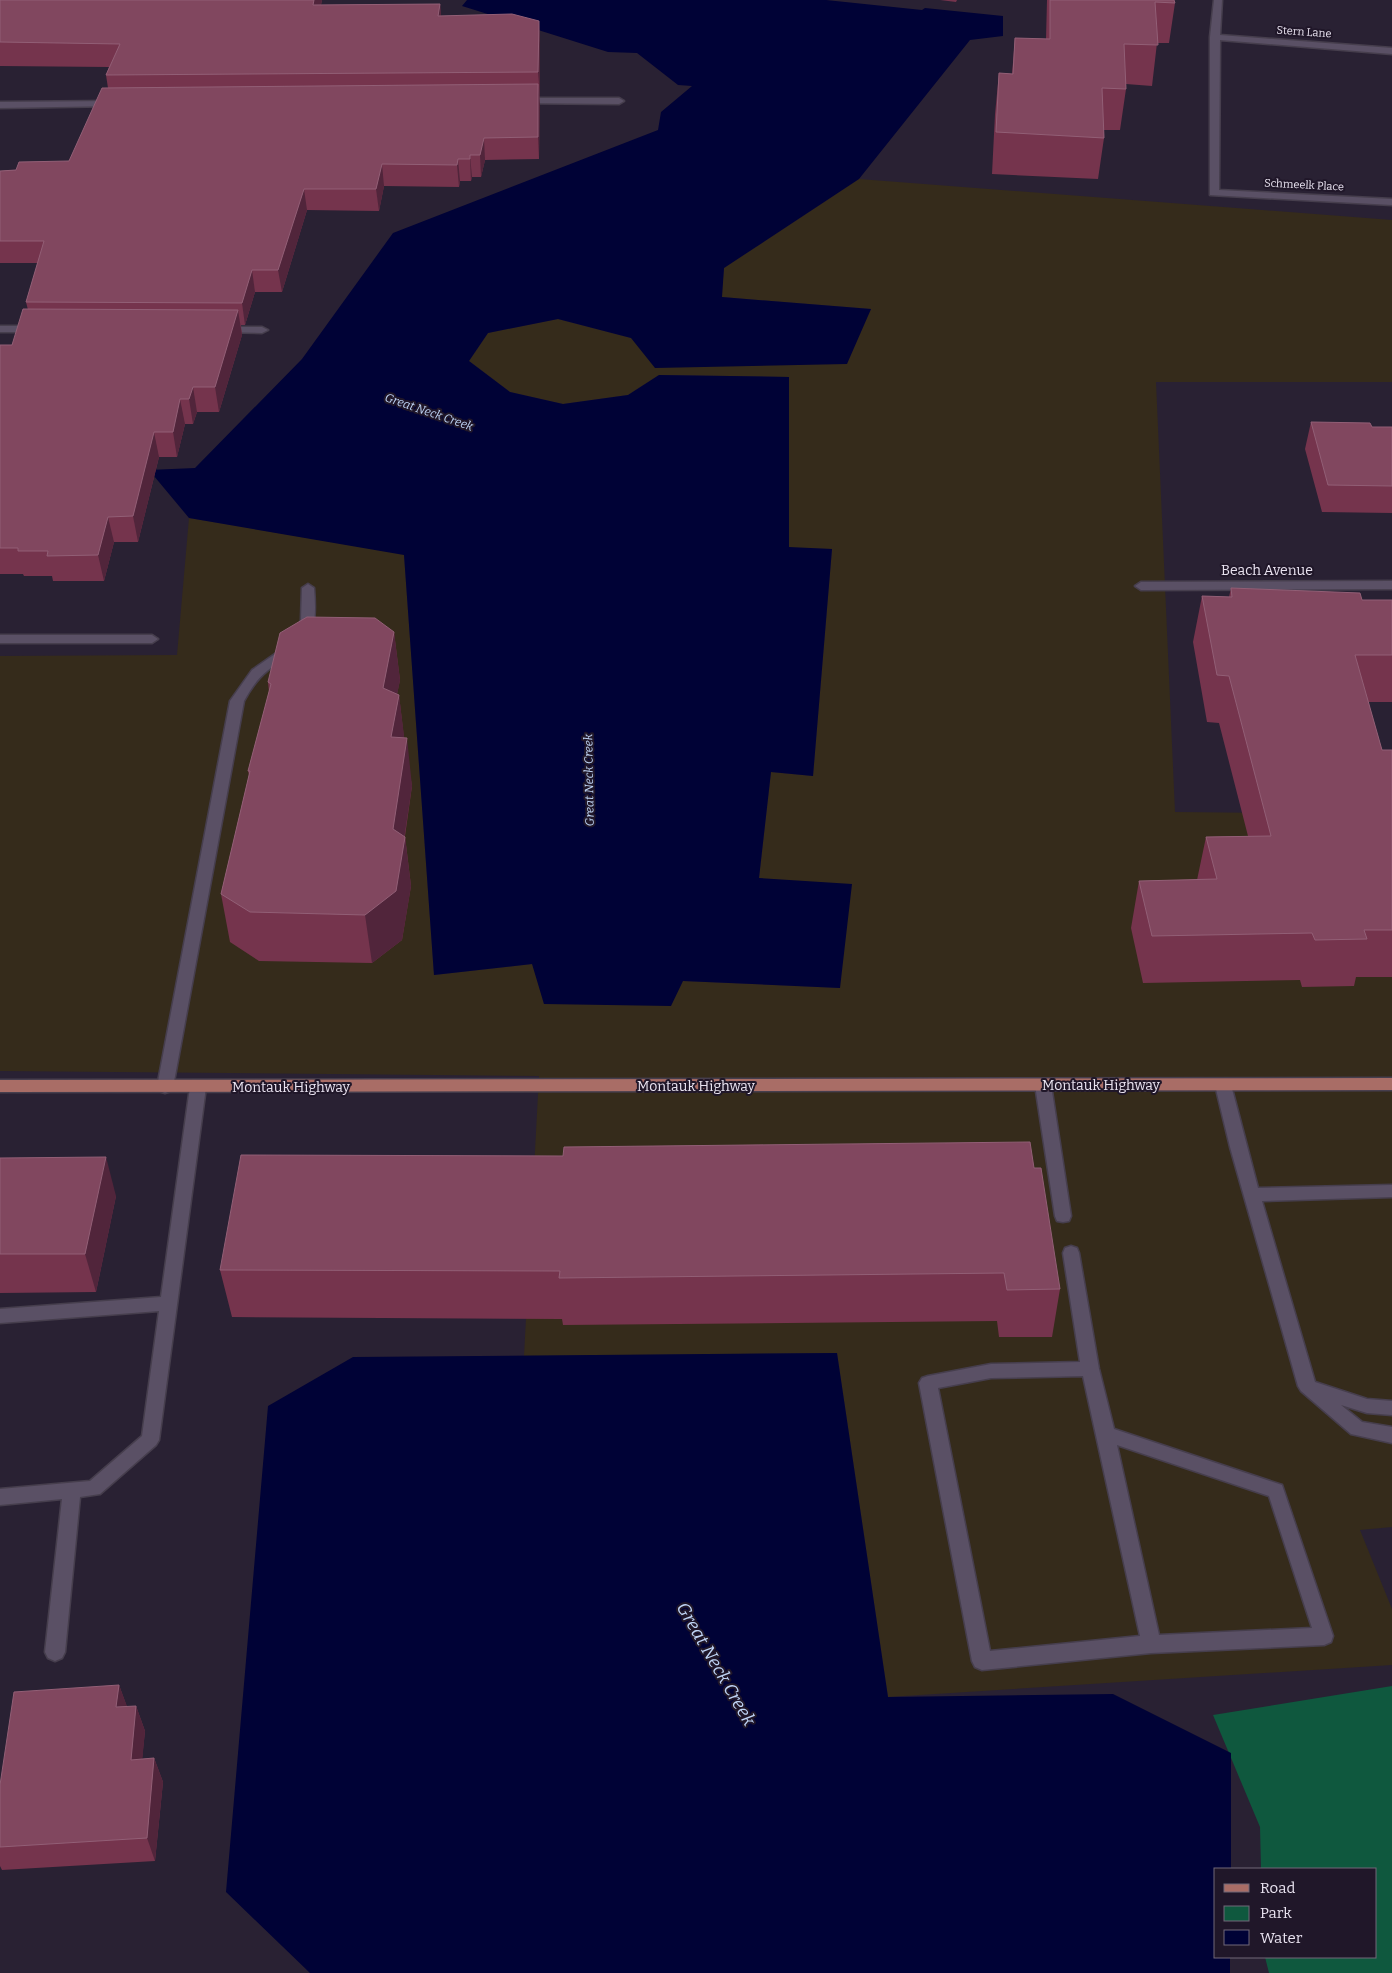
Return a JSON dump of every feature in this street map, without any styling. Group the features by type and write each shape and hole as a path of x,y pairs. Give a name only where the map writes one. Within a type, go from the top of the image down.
{"main road":[{"name":"Montauk Highway","path":"0,1086 1392,1084"}],"street":[{"path":"1214,37 1218,0"},
{"name":"Stern Lane","path":"1214,37 1392,51"},
{"name":"Schmeelk Place","path":"1214,37 1214,193 1392,202"},
{"path":"509,101 619,100"},
{"path":"0,105 120,104"},
{"path":"0,329 48,330"},
{"path":"214,330 262,330"},
{"name":"Beach Avenue","path":"1141,586 1392,585"},
{"path":"165,1087 237,701 251,680 265,665 289,651 303,636 308,618 308,588"},
{"path":"0,639 152,639"},
{"path":"1223,1084 1252,1195 1307,1386 1357,1429 1392,1435"},
{"path":"1043,1085 1063,1216"},
{"path":"0,1497 94,1488 150,1440 198,1087"},
{"path":"1252,1195 1392,1191"},
{"path":"1070,1253 1090,1369 1106,1434 1151,1644"},
{"path":"0,1316 169,1303"},
{"path":"1090,1369 991,1371 928,1383 982,1661 1151,1644 1324,1636 1276,1491 1106,1434"},
{"path":"1307,1386 1367,1406 1392,1408"},
{"path":"55,1652 72,1490"}],"shaded area":[{"path":"859,179 1392,220 1392,382 1156,382 1175,812 1392,814 1392,1527 1360,1530 1392,1609 1392,1665 888,1697 837,1353 524,1356 539,1076 0,1071 0,656 177,655 189,518 404,554 434,975 533,964 544,1004 683,981 840,988 759,878 771,772 813,776 832,549 789,548 789,377 659,375 628,395 563,404 510,392 469,361 488,333 558,319 631,338 781,364 846,364 871,309 721,297 724,268"}],"green space":[{"path":"1392,1686 1392,1973 1269,1973 1265,1958 1377,1958 1377,1868 1261,1868 1260,1827 1213,1715"}],"water":[{"name":"Great Neck Creek","path":"467,0 826,0 1003,16 1003,36 970,40 859,179 724,268 722,297 871,309 847,364 655,368 631,338 558,319 488,333 469,361 510,392 563,404 628,395 659,375 789,377 789,547 832,549 813,776 771,772 759,878 852,884 840,988 683,981 671,1006 544,1004 532,964 434,975 404,555 189,518 149,470 195,468 302,359 393,233 658,130 661,112 692,86 678,85 637,53 608,52 462,6"},
{"name":"Great Neck Creek","path":"837,1353 888,1697 1113,1694 1231,1753 1231,1868 1214,1868 1214,1958 1230,1958 1230,1973 310,1973 226,1892 268,1406 353,1357"}],"building":[{"path":"0,0 314,0 313,5 440,4 438,16 512,14 539,21 538,72 106,75 120,44 0,42"},
{"path":"1050,0 1174,0 1175,3 1155,2 1158,45 1124,44 1126,89 1102,88 1104,138 996,132 999,73 1013,74 1015,38 1050,39"},
{"path":"538,84 538,137 484,138 480,155 470,155 470,159 458,159 457,165 382,164 376,189 304,189 278,270 252,270 242,303 26,302 44,241 0,241 0,171 16,170 19,162 69,161 102,88"},
{"path":"23,309 238,310 215,387 193,387 189,399 180,399 173,432 154,432 133,516 108,517 98,555 47,556 48,551 18,551 18,548 0,548 0,345 12,345"},
{"path":"1311,422 1370,423 1372,427 1392,427 1392,486 1328,485"},
{"path":"1231,588 1360,593 1362,600 1392,600 1392,655 1355,655 1382,750 1392,750 1392,930 1364,930 1367,939 1315,940 1312,933 1152,936 1139,881 1217,879 1206,837 1271,836 1229,676 1217,675 1202,596 1232,597"},
{"path":"307,617 375,618 394,632 383,688 399,695 391,737 407,738 393,829 405,837 396,891 365,915 250,912 221,894 250,771 248,771 271,684 268,682 280,633"},
{"path":"1030,1142 1034,1168 1041,1168 1060,1289 1007,1290 1004,1273 559,1278 560,1271 220,1270 241,1155 563,1156 564,1147"},
{"path":"106,1157 85,1254 0,1254 0,1158"},
{"path":"119,1685 116,1707 136,1706 131,1760 154,1758 147,1838 0,1847 0,1785 14,1692"}]}
